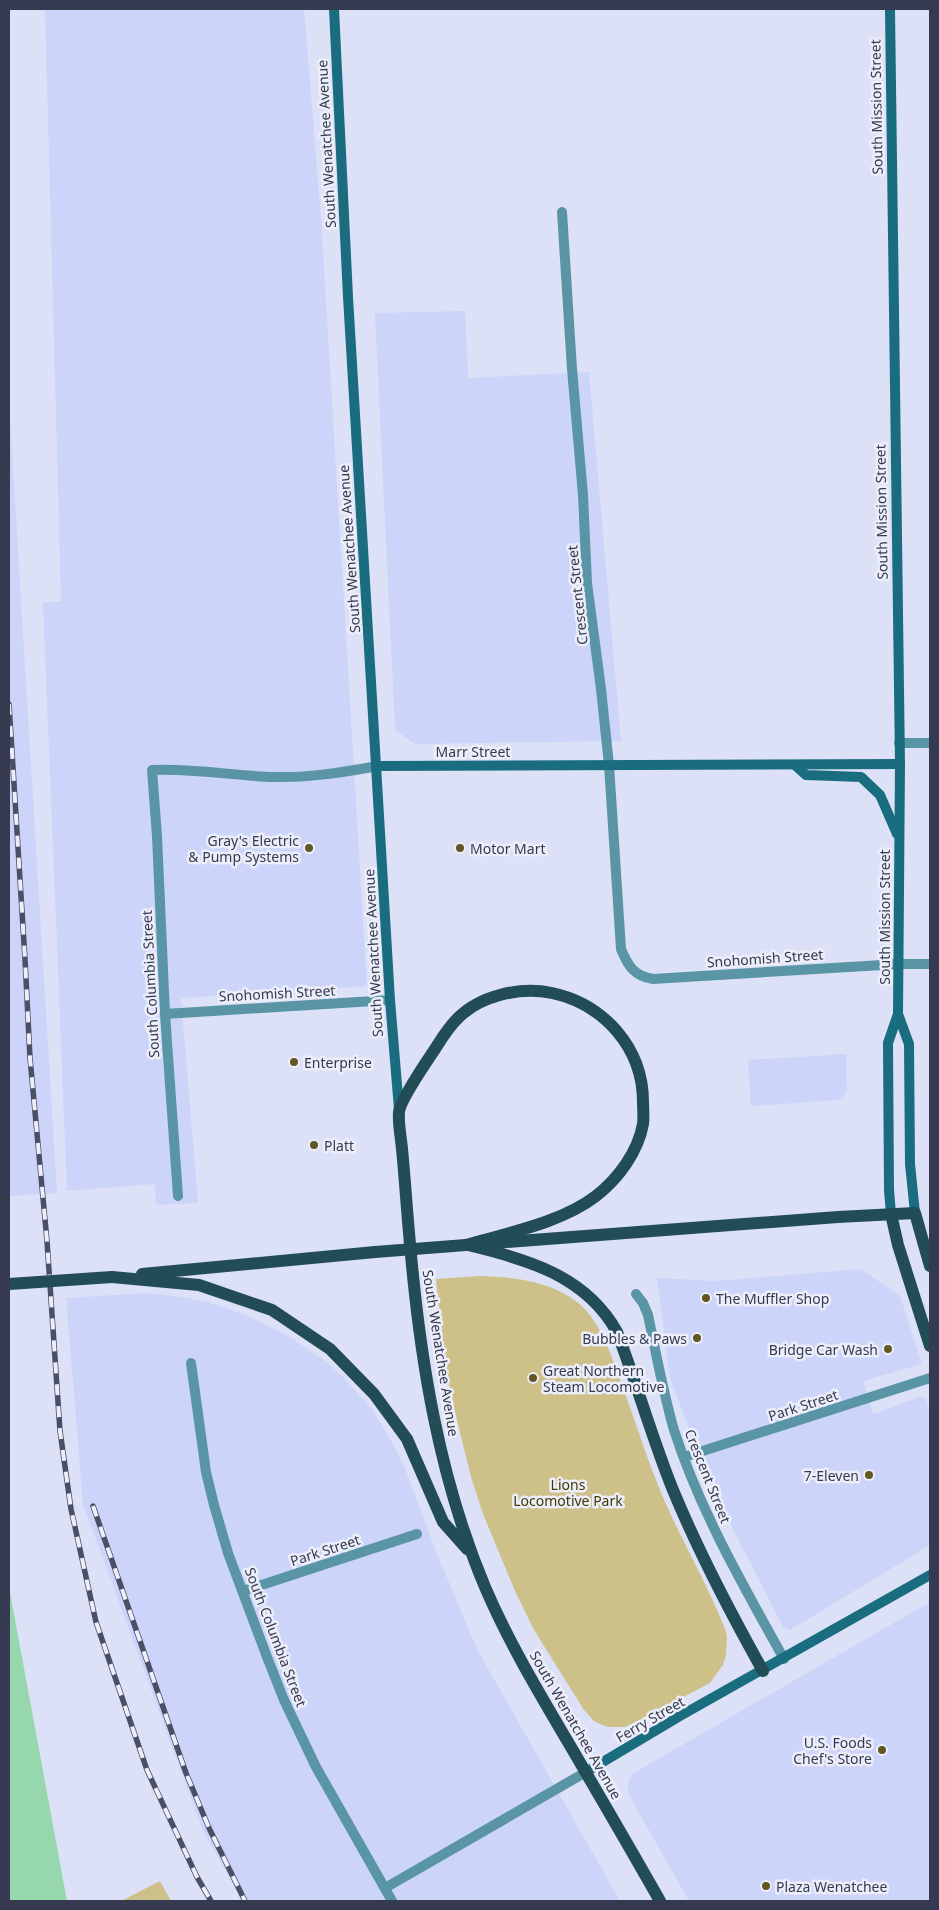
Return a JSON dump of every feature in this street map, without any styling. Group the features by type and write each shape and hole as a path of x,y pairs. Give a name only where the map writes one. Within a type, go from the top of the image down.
{"main road":[{"name":"South Wenatchee Avenue","path":"334,9 349,307 378,766 390,1000 414,1282 426,1373 446,1471 472,1554 485,1588 512,1644 660,1901"},
{"name":"South Mission Street","path":"890,9 898,743 900,764 898,1014 888,1043 889,1190 891,1214 898,1244 930,1346"},
{"name":"Marr Street","path":"378,766 900,764"},
{"name":"Marr Street","path":"795,765 806,775 861,777 880,795 899,838"},
{"path":"399,1109 444,1034 458,1017 480,1002 506,994 532,990 553,993 601,1015 623,1037 638,1064 643,1094 643,1123 636,1146 625,1166 607,1185 596,1196 576,1209 528,1227 466,1245"},
{"name":"South Mission Street","path":"898,1014 909,1044 910,1164 915,1214 930,1266"},
{"path":"9,1284 112,1277 375,1252 891,1214 915,1214"},
{"path":"466,1245 505,1254 557,1274 594,1300 608,1317 617,1332 657,1448 691,1531 713,1578 763,1671"},
{"path":"112,1277 199,1285 272,1310 330,1349 374,1394 407,1440 443,1522 472,1554"},
{"name":"Ferry Street","path":"586,1772 680,1716 763,1671 930,1575"}],"street":[{"name":"Crescent Street","path":"562,212 572,369 583,495 587,583 609,765 622,949 629,967 634,972"},
{"path":"898,743 930,743"},
{"name":"Marr Street","path":"152,770 278,777 339,772 378,766"},
{"name":"South Columbia Street","path":"152,770 165,1014 178,1196"},
{"name":"Snohomish Street","path":"634,972 642,977 665,979 899,964 930,964"},
{"name":"Snohomish Street","path":"165,1014 390,1000"},
{"name":"Crescent Street","path":"636,1294 643,1303 648,1315 666,1401 684,1457 708,1517 784,1659"},
{"name":"South Columbia Street","path":"191,1363 206,1472 228,1552 242,1592 266,1656 302,1739 392,1901"},
{"name":"Park Street","path":"684,1457 930,1378"},
{"name":"Park Street","path":"242,1592 417,1534"},
{"name":"Ferry Street","path":"385,1888 586,1772"}],"shaded area":[{"path":"45,9 304,9 321,218 367,986 181,998 198,1203 156,1205 155,1184 67,1191 43,603 61,601"},
{"path":"465,311 468,378 589,372 621,741 415,744 395,730 375,313"},
{"path":"9,403 57,1193 9,1196"},
{"path":"846,1054 847,1092 839,1100 751,1106 748,1060"},
{"path":"861,1269 900,1296 922,1364 863,1381 873,1414 920,1397 926,1399 930,1413 930,1545 790,1630 783,1627 709,1482 670,1378 657,1278 716,1281"},
{"path":"149,1293 208,1302 248,1316 287,1335 325,1361 342,1376 372,1409 404,1466 437,1554 478,1651 620,1901 243,1901 203,1831 83,1504 66,1298"},
{"path":"9,1587 67,1901 9,1901"},
{"path":"930,1602 930,1901 689,1901 630,1797 627,1785 632,1774"}],"green space":[{"name":"Lions Locomotive Park","path":"480,1276 518,1279 555,1289 577,1302 593,1319 610,1354 665,1502 725,1629 727,1637 726,1655 723,1665 710,1683 624,1727 608,1727 594,1721 584,1710 534,1630 515,1591 483,1514 471,1477 452,1400 445,1361 436,1279"},
{"path":"160,1881 171,1901 121,1901"}],"railway":[{"path":"9,704 30,1058 47,1241 60,1431 71,1509 96,1622 147,1770 197,1877 211,1901"},
{"path":"93,1506 186,1773 209,1828 245,1901"}],"place":[{"name":"Gray's Electric & Pump Systems","path":"309,848"},
{"name":"Motor Mart","path":"460,848"},
{"name":"Enterprise","path":"294,1062"},
{"name":"Platt","path":"314,1145"},
{"name":"The Muffler Shop","path":"706,1298"},
{"name":"Bubbles & Paws","path":"697,1338"},
{"name":"Bridge Car Wash","path":"888,1349"},
{"name":"Great Northern Steam Locomotive","path":"533,1378"},
{"name":"7-Eleven","path":"869,1475"},
{"name":"U.S. Foods Chef's Store","path":"882,1750"},
{"name":"Plaza Wenatchee","path":"766,1886"}]}
